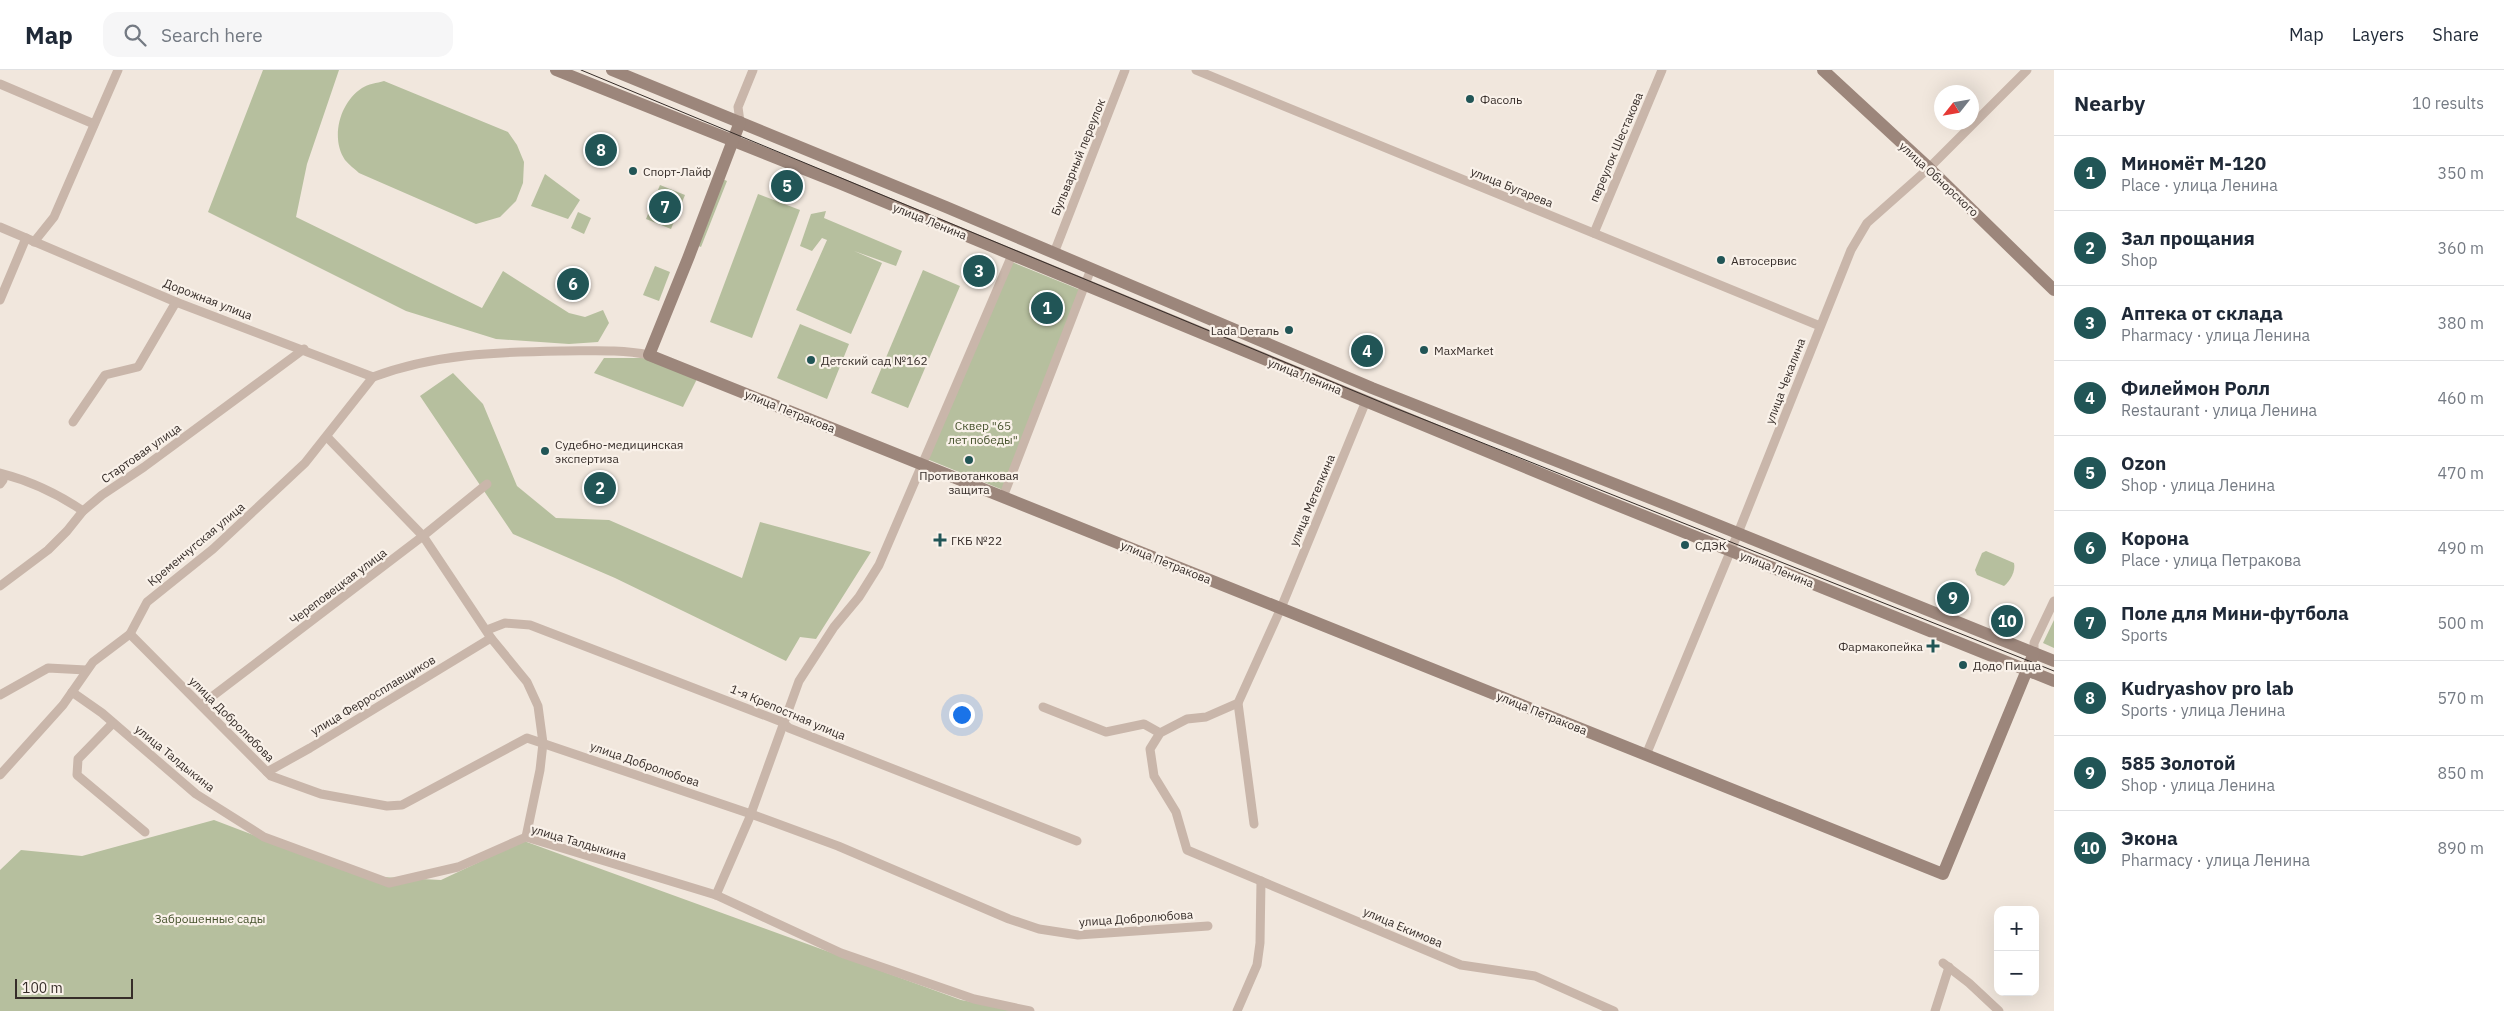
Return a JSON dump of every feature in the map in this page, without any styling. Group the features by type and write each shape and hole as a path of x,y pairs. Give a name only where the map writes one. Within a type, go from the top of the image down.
{"main road":[{"name":"улица Ленина","path":"556,70 2054,681"},
{"name":"улица Ленина","path":"612,70 1054,253 1372,388 2054,661"},
{"name":"улица Обнорского","path":"1823,70 1929,168 2054,290"},
{"path":"649,355 740,122"},
{"name":"улица Петракова","path":"649,355 1942,874 2026,670"},
{"path":"2026,670 2034,653"}],"street":[{"path":"0,300 30,240 54,217 118,70"},
{"path":"740,122 738,107 753,70"},
{"name":"Бульварный переулок","path":"1054,253 1125,70"},
{"name":"улица Бугарева","path":"1196,70 1820,326"},
{"name":"переулок Шестакова","path":"1594,234 1662,70"},
{"name":"улица Чекалина","path":"1646,754 1738,533 1851,250 1867,223 1929,168 2027,70"},
{"path":"0,84 94,124"},
{"name":"Дорожная улица","path":"0,228 176,302 304,349 373,377"},
{"path":"716,895 751,814 782,722 799,681 834,627 859,597 879,564 1012,255"},
{"path":"1003,497 1091,269"},
{"path":"73,422 105,375 138,367 176,302"},
{"name":"Стартовая улица","path":"0,586 48,550 68,531 83,511 304,349"},
{"name":"улица Петракова","path":"373,377 396,368 456,356 586,351 629,351 649,355"},
{"name":"Кременчугская улица","path":"0,775 63,705 86,670 130,634 147,602 213,548 305,463 373,377"},
{"name":"улица Метелкина","path":"1238,703 1281,608 1366,401"},
{"path":"327,437 423,536 489,634 527,682 538,706 543,743 540,770 526,837"},
{"path":"0,474 22,479 59,494 83,511"},
{"path":"0,474 3,480 0,484"},
{"name":"Череповецкая улица","path":"201,705 423,536 487,484"},
{"path":"2034,653 2034,642 2054,601"},
{"name":"1-я Крепостная улица","path":"489,634 505,624 530,625 782,722 789,728 1077,841"},
{"name":"улица Добролюбова","path":"130,634 271,776 321,794 387,806 402,805 527,738 751,814 838,846 1009,919 1039,929 1078,935 1208,926"},
{"name":"улица Ферросплавщиков","path":"267,772 310,748 489,634"},
{"path":"0,695 48,668 86,670"},
{"name":"улица Талдыкина","path":"72,692 113,723 196,794 264,837 389,883 458,867 526,837 716,895 842,953 974,1000 1030,1011"},
{"path":"1043,707 1106,732 1144,724 1160,734 1187,719 1206,717 1238,703 1254,824"},
{"path":"113,723 78,759 77,775 145,832"},
{"name":"улица Екимова","path":"1160,734 1150,750 1154,776 1176,812 1187,850 1461,965 1535,976 1614,1011"},
{"path":"1236,1011 1257,966 1260,943 1261,881"},
{"path":"1935,1011 1946,965 1999,1011"}],"green space":[{"path":"263,70 339,70 307,164 296,217 482,308 503,271 569,313 585,317 603,310 609,323 598,342 569,344 496,339 406,311 208,212"},
{"path":"384,81 508,132 517,145 524,162 523,183 516,201 500,217 476,224 359,173 345,160 338,141 338,131 343,111 354,94 362,88"},
{"path":"545,174 580,200 568,219 531,206"},
{"path":"720,178 727,181 701,247 694,244"},
{"path":"660,185 685,195 671,229 646,219"},
{"path":"758,194 800,210 752,338 710,322"},
{"path":"826,211 824,218 902,251 896,266 854,251 882,263 851,334 796,310 827,240 822,238 812,251 800,246 811,214"},
{"path":"578,212 591,218 584,234 571,228"},
{"name":"Сквер \"65 лет победы\"","path":"1012,262 1083,291 1003,490 927,459"},
{"path":"655,266 670,272 659,301 643,295"},
{"path":"923,270 960,286 908,408 871,393"},
{"path":"800,324 849,344 827,399 777,378"},
{"path":"604,358 647,358 697,379 683,407 594,373"},
{"path":"453,373 483,404 517,486 556,518 609,520 742,578 760,522 871,552 816,639 800,637 786,661 615,578 513,534 420,396"},
{"path":"1986,551 2014,563 2012,576 2004,586 1977,575 1975,570 1982,553"},
{"path":"2054,620 2054,648 2043,643"},
{"name":"Заброшенные сады","path":"214,820 362,876 441,880 524,841 961,1000 1022,1011 0,1011 0,870 21,850 82,856"}],"tram line":[{"path":"581,70 1395,408 2054,671"}],"place":[{"name":"Фасоль","path":"1470,99"},
{"name":"Kudryashov pro lab","path":"601,150"},
{"name":"Спорт-Лайф","path":"633,171"},
{"name":"Ozon","path":"787,186"},
{"name":"Поле для Мини-футбола","path":"665,207"},
{"name":"Автосервис","path":"1721,260"},
{"name":"Аптека от склада","path":"979,271"},
{"name":"Корона","path":"573,284"},
{"name":"Миномёт М-120","path":"1047,308"},
{"name":"Lada Dеталь","path":"1289,330"},
{"name":"MaxMarket","path":"1424,350"},
{"name":"Филеймон Ролл","path":"1367,351"},
{"name":"Детский сад №162","path":"811,360"},
{"name":"Судебно-медицинская экспертиза","path":"545,451"},
{"name":"Противотанковая защита","path":"969,460"},
{"name":"Зал прощания","path":"600,488"},
{"name":"ГКБ №22","path":"940,540"},
{"name":"СДЭК","path":"1685,545"},
{"name":"585 Золотой","path":"1953,598"},
{"name":"Экона","path":"2007,621"},
{"name":"Фармакопейка","path":"1933,646"},
{"name":"Додо Пицца","path":"1963,665"}]}
